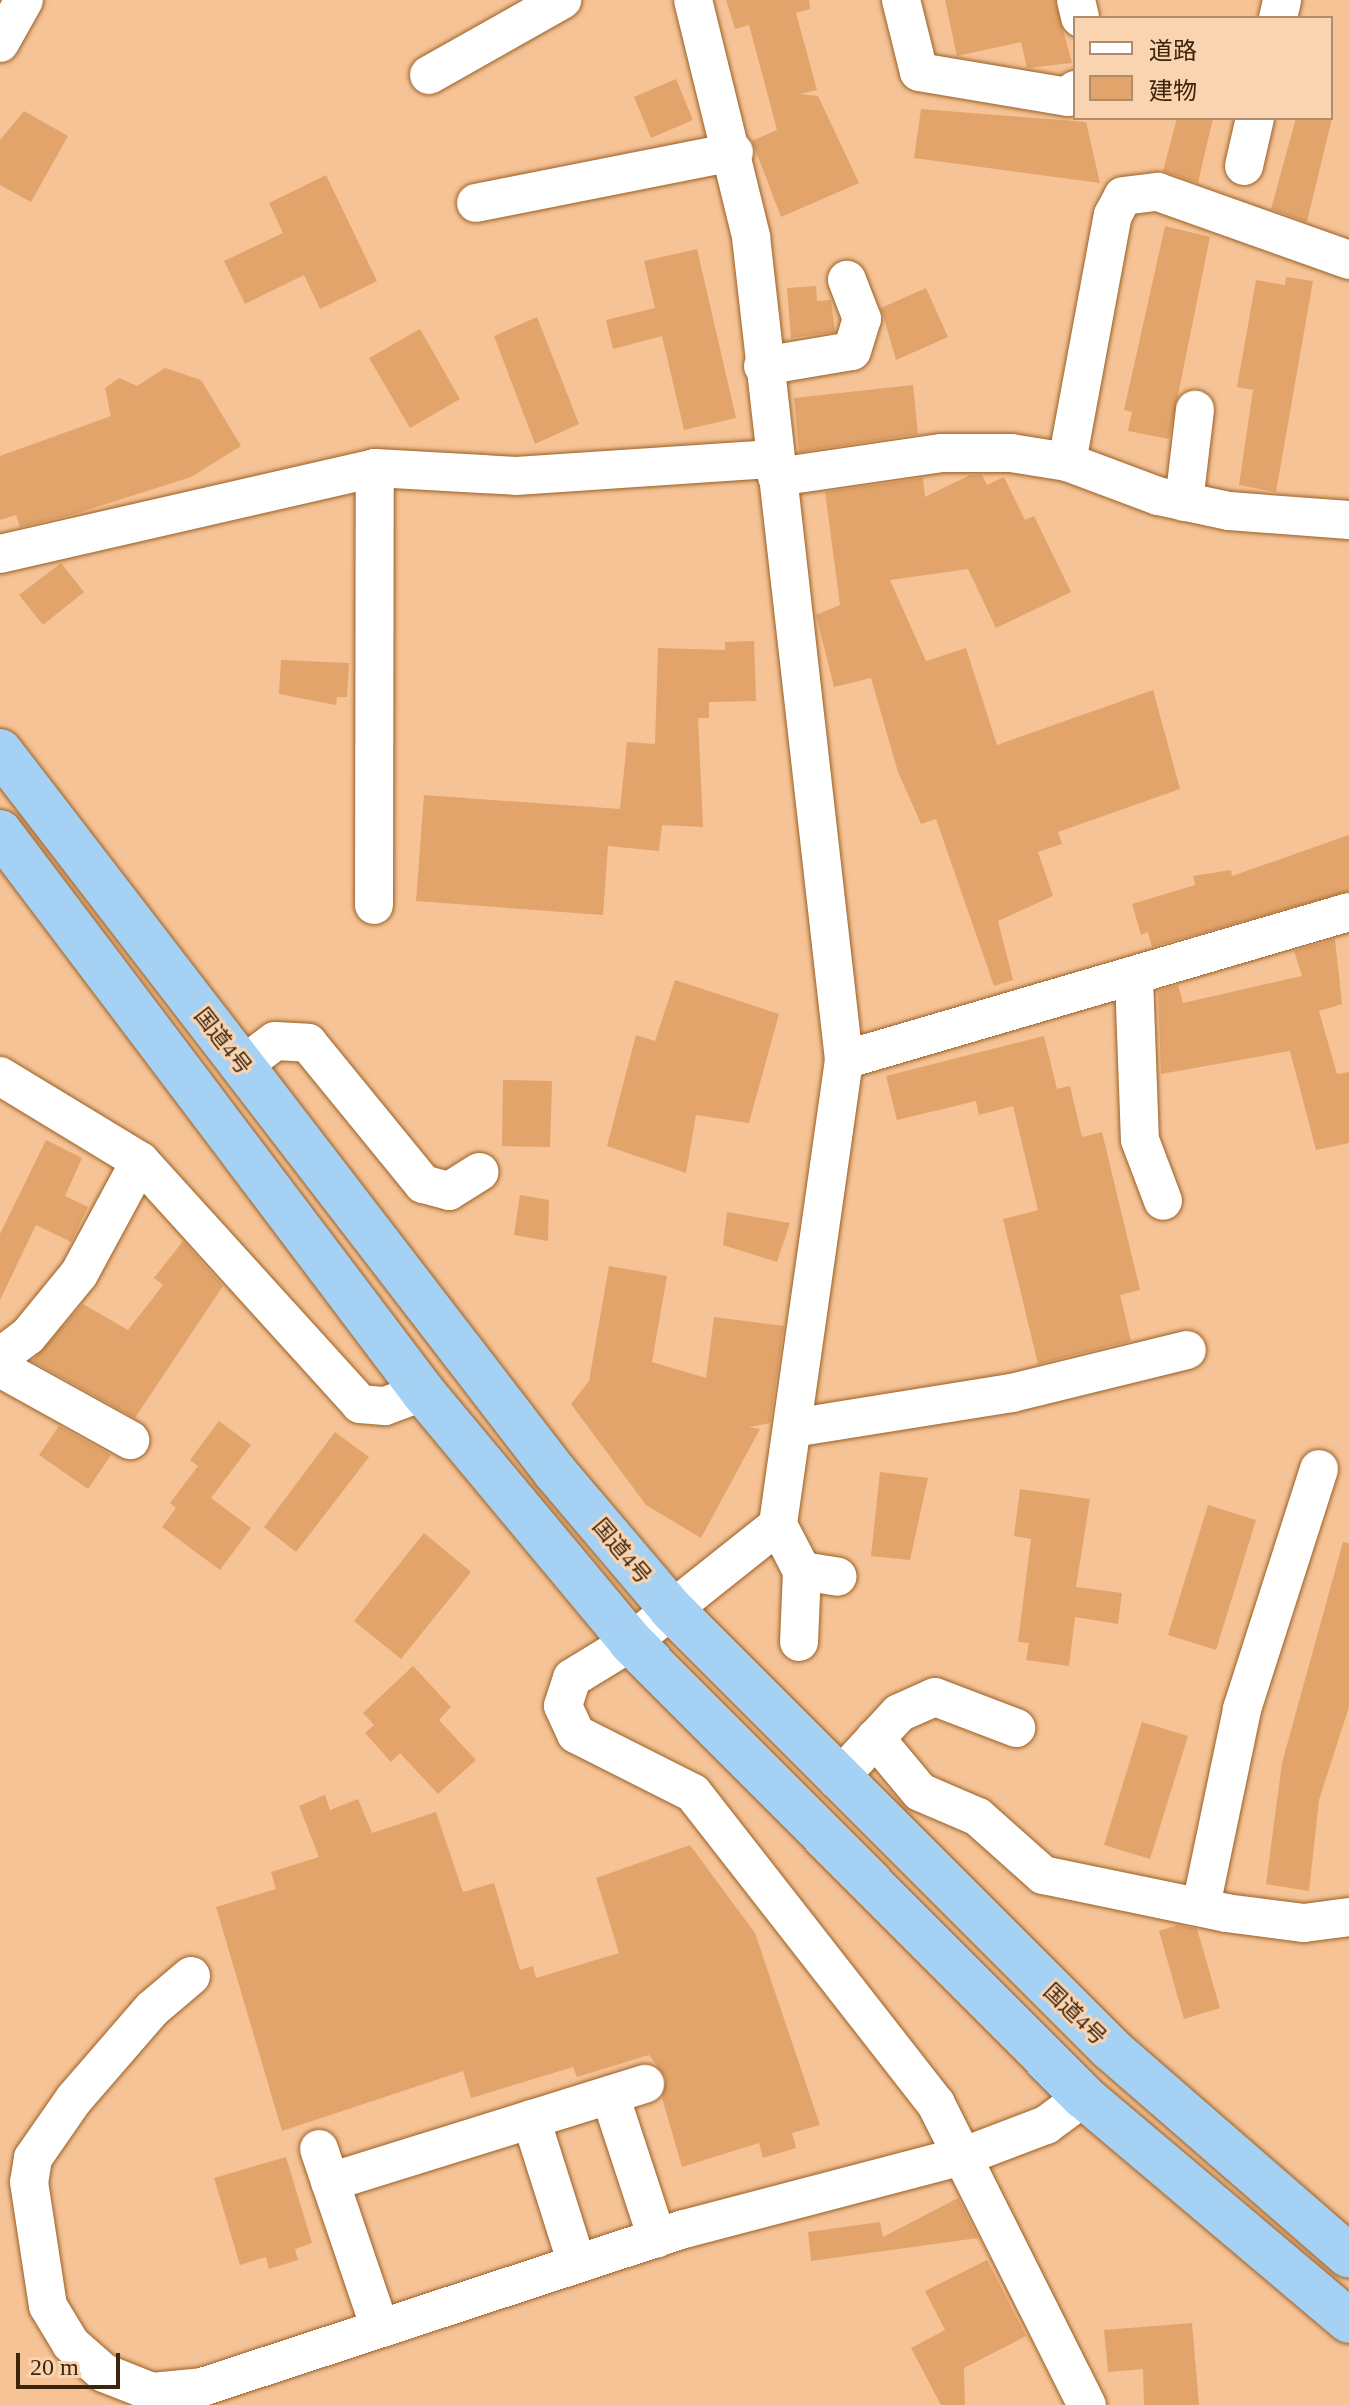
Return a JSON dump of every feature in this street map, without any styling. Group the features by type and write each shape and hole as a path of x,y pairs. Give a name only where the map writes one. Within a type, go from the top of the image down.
{"highway":[{"name":"国道4号","path":"0,751 555,1472 671,1609 837,1780 1111,2049 1349,2256"},
{"path":"0,832 423,1392 631,1642 1084,2097 1349,2321"}],"street":[{"path":"0,43 24,0"},
{"path":"429,75 562,0"},
{"path":"693,0 734,152 763,366 844,1060 778,1525 631,1642 572,1678 563,1706 568,1725 693,1793 967,2155 1087,2405"},
{"path":"901,0 919,72 1068,97 1073,92"},
{"path":"1244,166 1255,120"},
{"path":"476,203 734,152"},
{"path":"1067,462 1110,229 1123,196 1158,192 1345,248"},
{"path":"763,366 852,351 862,319 847,280"},
{"path":"1184,502 1195,410"},
{"path":"0,554 375,468 516,476 775,468 942,453 1067,462 1184,502 1349,520"},
{"path":"374,905 375,468"},
{"path":"844,1060 1134,978 1349,912"},
{"path":"1134,978 1140,1140 1163,1201"},
{"path":"242,1066 275,1041 308,1043 423,1184 449,1191 480,1172"},
{"path":"0,1076 140,1161 360,1404 385,1406 423,1392"},
{"path":"0,1357 28,1336 79,1274 140,1161"},
{"path":"793,1428 1012,1393 1187,1350"},
{"path":"0,1368 130,1440"},
{"path":"1201,1906 1242,1709 1319,1469"},
{"path":"778,1525 820,1574 799,1642"},
{"path":"837,1780 899,1713 935,1697 1016,1728"},
{"path":"875,1738 920,1792 978,1817 1043,1875 1304,1923 1349,1917"},
{"path":"191,1976 152,2009 74,2099 33,2158 28,2209 48,2306 71,2344 131,2386 152,2392 202,2387 657,2238 967,2155 1046,2125 1084,2097"},
{"path":"380,2328 325,2166 531,2119 628,2090 657,2238"},
{"path":"531,2119 577,2264"}],"building":[{"path":"726,0 809,0 810,9 796,13 817,90 800,94 818,96 859,183 781,217 752,141 777,130 749,25 735,29"},
{"path":"945,0 1055,0 1072,63 1027,68 1021,42 957,56"},
{"path":"676,79 693,120 651,138 634,97"},
{"path":"921,109 1086,122 1100,183 914,158"},
{"path":"24,111 68,136 31,202 0,185 0,140"},
{"path":"1176,120 1213,120 1198,183 1163,171"},
{"path":"1295,120 1332,120 1307,222 1271,209"},
{"path":"326,175 377,281 320,309 304,275 245,304 224,261 283,233 269,203"},
{"path":"1165,226 1210,237 1169,439 1128,431 1132,412 1124,410"},
{"path":"697,249 736,418 684,430 662,336 613,349 606,320 655,308 644,261"},
{"path":"1286,277 1313,281 1276,492 1239,485 1253,390 1237,387 1256,280 1285,285"},
{"path":"816,286 817,301 831,300 835,332 791,338 787,288"},
{"path":"926,288 948,337 896,360 881,308"},
{"path":"537,317 579,424 535,444 494,336"},
{"path":"420,329 460,399 410,428 369,358"},
{"path":"165,368 201,380 241,446 191,477 75,514 20,527 16,515 0,520 0,456 111,416 105,388 119,378 137,386"},
{"path":"913,385 918,434 799,452 794,398"},
{"path":"970,475 982,475 987,485 1004,477 1025,520 1034,516 1071,592 996,628 968,569 890,580 926,661 966,648 997,745 1153,690 1180,789 1058,832 1062,844 1038,852 1053,896 998,921 1013,980 994,986 936,819 921,824 898,772 871,678 834,687 816,615 840,605 825,492 923,478 925,497"},
{"path":"61,563 84,592 43,625 19,595"},
{"path":"754,641 756,701 709,702 709,718 698,718 703,827 662,825 659,851 608,846 603,915 416,901 424,795 620,809 627,742 655,744 658,648 725,650 725,642"},
{"path":"281,660 349,663 347,697 337,697 336,705 279,694"},
{"path":"1349,835 1349,891 1152,947 1148,932 1141,935 1132,904 1195,885 1193,876 1231,870 1232,876"},
{"path":"1335,939 1342,1004 1319,1011 1337,1074 1349,1072 1349,1143 1316,1150 1290,1051 1161,1074 1158,991 1178,985 1183,1003 1302,976 1294,951"},
{"path":"675,980 779,1014 749,1123 696,1115 686,1173 607,1146 636,1035 655,1041"},
{"path":"1044,1036 1057,1089 1070,1086 1082,1137 1102,1132 1140,1290 1120,1295 1131,1341 1038,1364 1003,1219 1038,1210 1013,1106 979,1115 976,1101 897,1120 886,1076"},
{"path":"503,1080 552,1081 550,1147 502,1146"},
{"path":"46,1140 82,1158 65,1196 88,1207 71,1242 36,1225 0,1300 0,1234"},
{"path":"520,1195 549,1200 548,1241 514,1235"},
{"path":"727,1212 790,1223 777,1262 723,1245"},
{"path":"183,1241 223,1286 135,1418 32,1361 83,1304 128,1330 163,1285 154,1278"},
{"path":"609,1266 667,1276 652,1362 706,1378 714,1317 784,1326 770,1423 749,1427 760,1429 701,1538 646,1505 571,1404 589,1381"},
{"path":"219,1421 251,1445 211,1498 251,1528 220,1570 162,1527 176,1508 170,1503 198,1466 190,1460"},
{"path":"59,1426 111,1455 88,1489 39,1455"},
{"path":"335,1432 369,1457 296,1552 264,1527"},
{"path":"880,1472 928,1478 910,1560 871,1556"},
{"path":"1020,1489 1090,1499 1076,1587 1122,1593 1118,1624 1075,1617 1069,1666 1026,1660 1029,1643 1018,1642 1031,1539 1014,1536"},
{"path":"1208,1505 1256,1520 1216,1650 1168,1635"},
{"path":"424,1533 471,1572 401,1659 354,1621"},
{"path":"1343,1542 1349,1543 1349,1707 1319,1800 1309,1891 1266,1884 1282,1763"},
{"path":"413,1666 451,1707 439,1720 476,1760 438,1794 400,1753 391,1762 365,1733 374,1725 363,1713"},
{"path":"1142,1722 1188,1736 1150,1859 1104,1845"},
{"path":"325,1795 330,1810 358,1799 372,1833 436,1812 463,1892 494,1883 520,1970 533,1966 536,1978 619,1953 596,1878 690,1845 755,1933 820,2125 792,2133 796,2148 763,2158 759,2143 682,2167 662,2098 666,2078 649,2055 577,2077 573,2067 471,2098 463,2071 282,2131 216,1907 276,1889 271,1872 319,1857 299,1806"},
{"path":"1178,1925 1197,1929 1220,2008 1184,2019 1159,1931"},
{"path":"286,2157 312,2243 295,2249 298,2260 269,2269 266,2257 240,2265 214,2178"},
{"path":"958,2198 978,2238 811,2261 808,2232 880,2222 883,2237"},
{"path":"987,2260 1026,2336 964,2368 965,2405 941,2405 911,2348 945,2330 925,2291"},
{"path":"1192,2323 1199,2405 1144,2405 1143,2369 1108,2372 1104,2330"}]}
